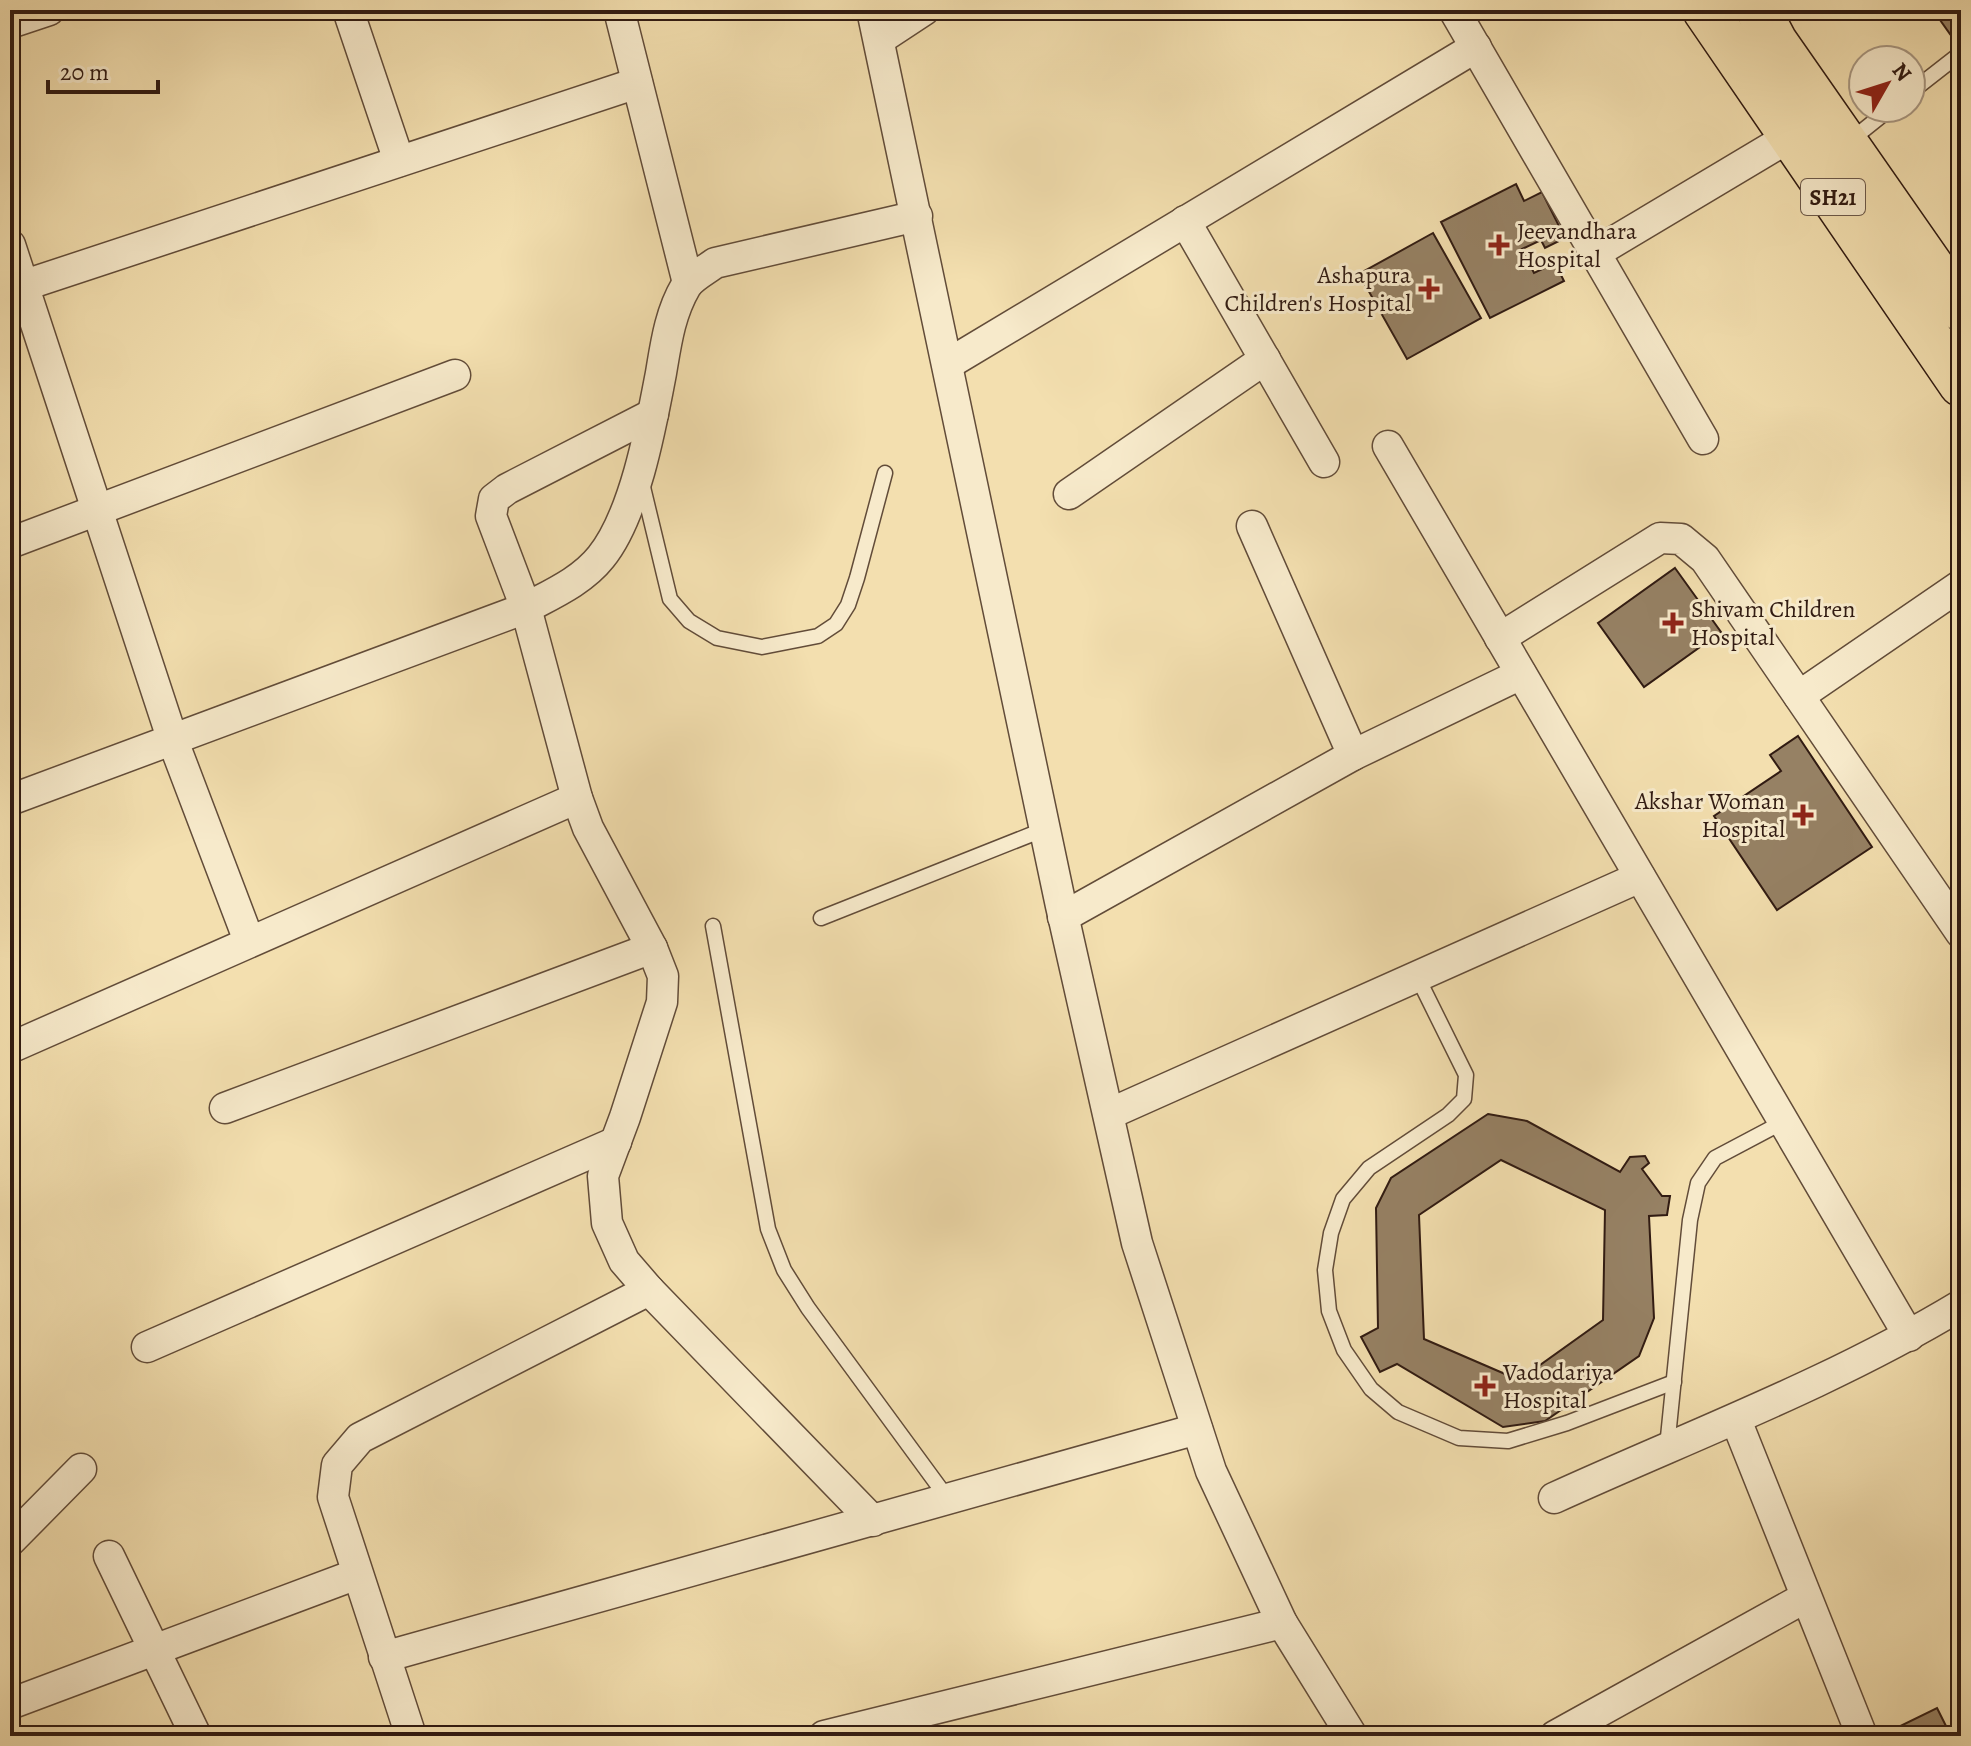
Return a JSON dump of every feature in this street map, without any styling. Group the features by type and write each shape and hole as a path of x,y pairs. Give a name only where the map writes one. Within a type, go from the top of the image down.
{"main road":[{"name":"SH21","path":"1705,10 1961,384"},
{"name":"SH21","path":"1758,10 1775,42 1961,309"}],"street":[{"path":"10,23 49,10"},
{"path":"348,10 399,161"},
{"path":"619,10 688,283"},
{"path":"924,10 876,24 1063,917 1137,1243 1211,1471 1282,1623 1352,1736"},
{"path":"1454,10 1703,439"},
{"path":"948,364 1476,47"},
{"path":"16,288 637,83"},
{"path":"1595,253 1791,136"},
{"path":"10,800 526,608 567,587 601,558 622,521 639,471 653,414 671,320 688,283 715,263 917,216"},
{"path":"1185,221 1324,462"},
{"path":"10,245 16,288 97,509 173,741 249,941"},
{"path":"1069,494 1265,359"},
{"path":"10,543 455,375"},
{"path":"653,414 507,489 494,499 491,516 526,608 577,798 588,828 652,948 663,976 662,1002 603,1176 607,1223 624,1261 649,1290 873,1521"},
{"path":"1388,446 1909,1336"},
{"path":"1252,526 1353,755"},
{"path":"1500,638 1660,538 1681,539 1705,559 1961,933"},
{"path":"1799,696 1961,585"},
{"path":"1063,917 1353,755 1521,674"},
{"path":"10,1048 577,798"},
{"path":"1109,1114 1640,877"},
{"path":"225,1108 652,948"},
{"path":"147,1347 616,1142"},
{"path":"411,1736 333,1497 337,1465 360,1438 649,1290"},
{"path":"1554,1498 1736,1420 1909,1336 1961,1305"},
{"path":"1736,1420 1862,1736"},
{"path":"384,1657 1197,1429"},
{"path":"10,1541 81,1469"},
{"path":"109,1556 196,1736"},
{"path":"10,1704 357,1574"},
{"path":"1555,1736 1806,1597"},
{"path":"824,1736 1282,1623"}],"lane":[{"path":"1927,80 1961,53"},
{"path":"1846,144 1871,124"},
{"path":"639,471 670,599 689,621 717,638 762,647 818,636 836,624 848,605 857,578 885,473"},
{"path":"821,918 1045,829"},
{"path":"713,926 768,1229 784,1270 808,1308 948,1499"},
{"path":"1417,976 1466,1075 1464,1099 1448,1115 1369,1168 1343,1199 1331,1233 1325,1270 1329,1311 1344,1350 1371,1389 1398,1412 1459,1438 1508,1441 1567,1423 1674,1382"},
{"path":"1667,1447 1690,1220 1698,1183 1715,1158 1783,1122"}],"building":[{"path":"1933,10 1961,10 1961,26 1950,34"},
{"path":"1516,184 1524,201 1542,192 1565,238 1545,248 1541,240 1522,249 1534,273 1555,263 1564,281 1490,318 1441,222"},
{"path":"1433,233 1481,318 1407,359 1359,274"},
{"path":"1675,568 1721,632 1644,687 1598,623"},
{"path":"1798,736 1872,847 1777,910 1714,816 1781,771 1770,755"},
{"path":"1488,1114 1527,1121 1620,1172 1630,1157 1645,1156 1649,1163 1642,1169 1662,1196 1670,1196 1667,1215 1649,1216 1654,1318 1639,1356 1545,1421 1503,1427 1397,1364 1380,1372 1361,1337 1378,1328 1376,1208 1391,1178","holes":["1501,1160 1605,1210 1603,1320 1519,1380 1424,1339 1419,1215"]},
{"path":"1937,1708 1951,1736 1885,1736 1884,1734"}],"place":[{"name":"Jeevandhara Hospital","path":"1499,245"},
{"name":"Ashapura Children's Hospital","path":"1429,289"},
{"name":"Shivam Children Hospital","path":"1673,623"},
{"name":"Akshar Woman Hospital","path":"1803,815"},
{"name":"Vadodariya Hospital","path":"1485,1386"}]}
